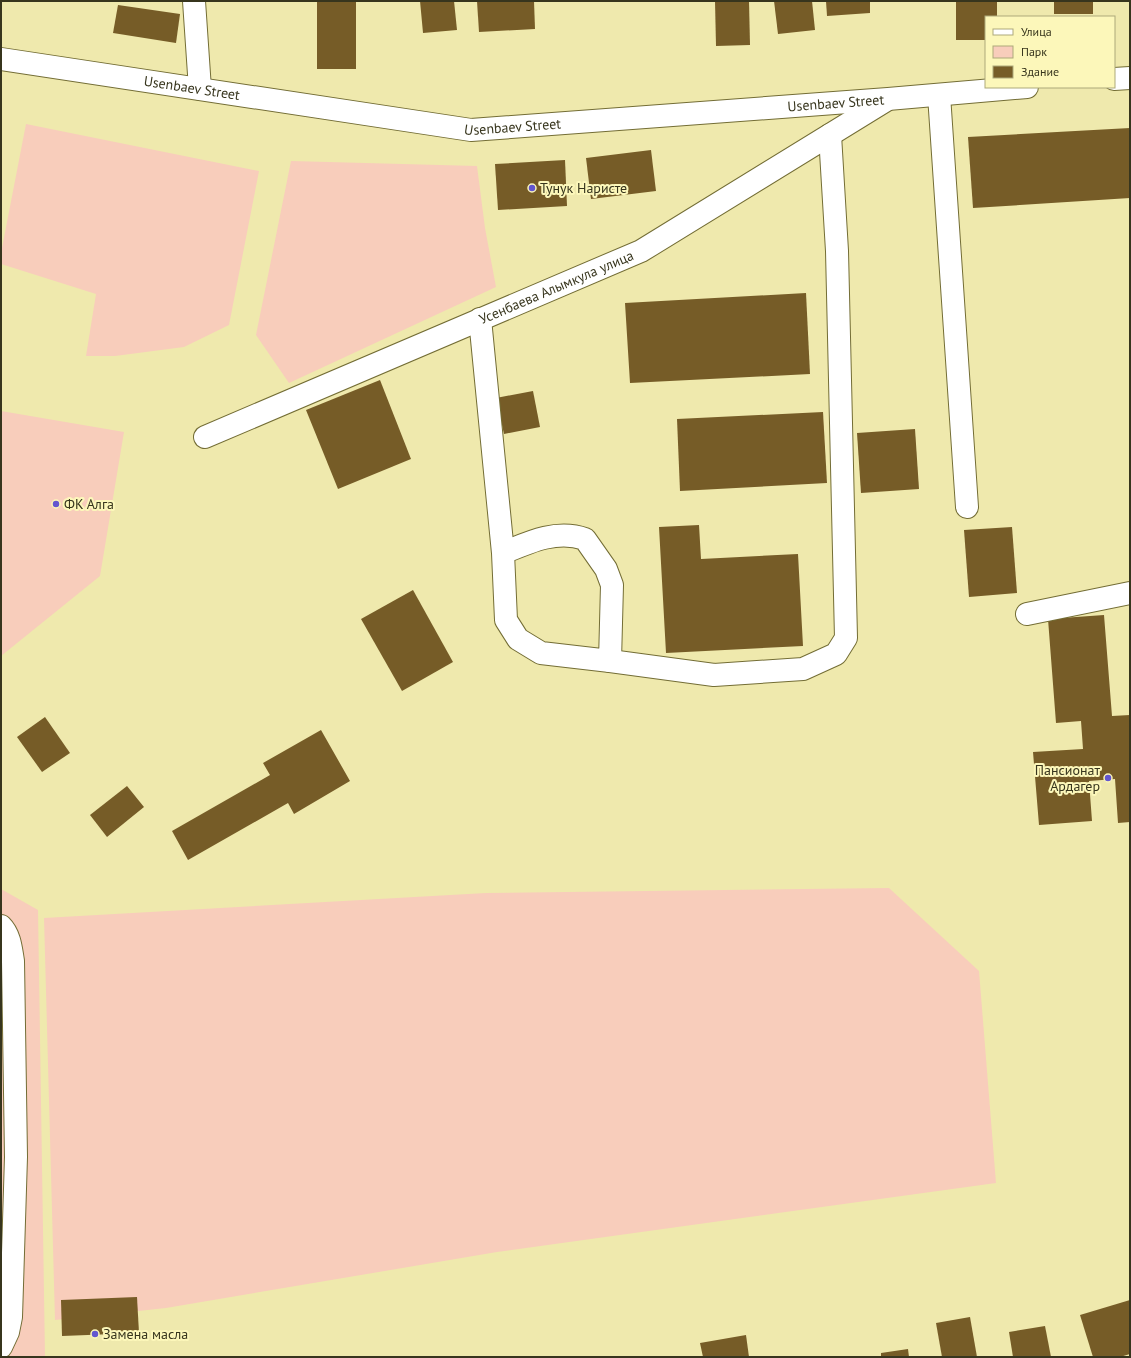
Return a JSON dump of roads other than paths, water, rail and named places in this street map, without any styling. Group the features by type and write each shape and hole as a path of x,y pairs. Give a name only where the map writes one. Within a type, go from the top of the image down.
{"street":[{"path":"194,1 200,89"},
{"name":"Usenbaev Street","path":"1,59 472,130 1016,88"},
{"path":"1115,80 1130,78"},
{"path":"939,95 967,507"},
{"name":"Усенбаева Алымкула улица","path":"206,437 641,251 888,99"},
{"path":"480,319 503,553 506,620 518,639 541,653 714,675 803,669 836,654 846,638 837,251 830,135"},
{"path":"503,553 531,541 564,535 585,539 606,569 612,584 610,661"},
{"path":"1027,614 1130,593"},
{"path":"1,926 5,930 10,944 13,962 16,1157 7,1274 8,1332 1,1347"}],"place":[{"name":"Тунук Наристе","path":"532,188"},
{"name":"ФК Алга","path":"56,504"},
{"name":"Пансионат Ардагер","path":"1108,778"},
{"name":"Замена масла","path":"95,1334"}]}
